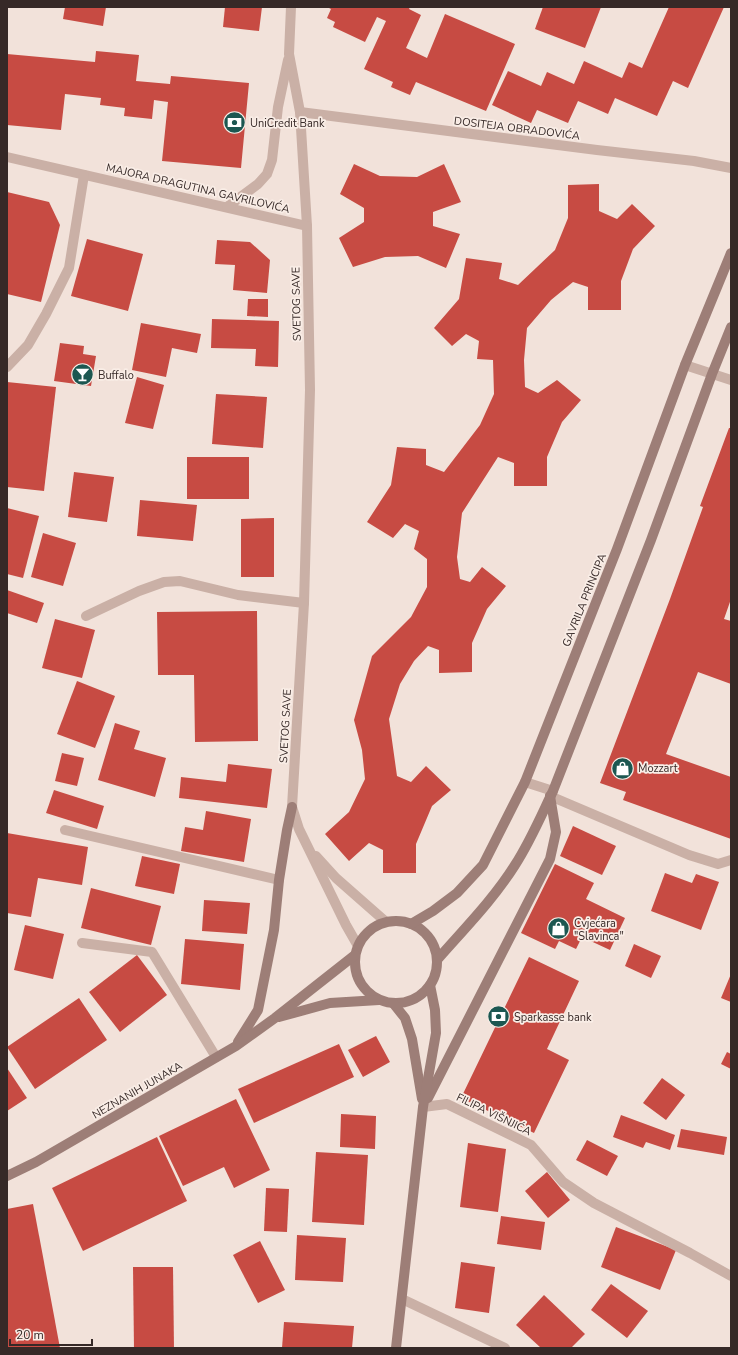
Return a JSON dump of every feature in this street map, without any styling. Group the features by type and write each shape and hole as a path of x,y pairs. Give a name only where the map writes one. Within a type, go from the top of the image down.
{"main road":[{"name":"GAVRILA PRINCIPA","path":"411,924 433,911 457,893 483,865 524,782 617,549 685,366 731,252"},
{"path":"437,960 485,907 515,865 552,793 731,327"},
{"path":"423,1107 550,859 556,832 552,793"},
{"path":"236,1046 258,1010 274,930 279,880 292,807"},
{"path":"275,1018 330,1003 379,1000 393,1003 407,1001 420,995 430,985 435,973 437,960 435,949 430,938 411,924 403,922 386,922 377,925 363,937 357,950 355,968 359,982 368,992 379,1000"},
{"name":"NEZNANIH JUNAKA","path":"7,1176 36,1162 236,1046 275,1018 357,950"},
{"path":"396,1348 423,1107 436,1033 435,1010 430,985"},
{"path":"393,1003 405,1018 412,1039 423,1107"}],"street":[{"name":"SVETOG SAVE","path":"291,7 289,54 300,112 307,226 310,390 304,603 292,807 299,829 357,950"},
{"path":"227,207 258,184 267,174 272,160 278,107 289,54"},
{"name":"DOSITEJA OBRADOVIĆA","path":"300,112 694,161 731,168"},
{"name":"MAJORA DRAGUTINA GAVRILOVIĆA","path":"7,157 307,226"},
{"path":"7,367 28,345 46,314 69,268 84,175"},
{"path":"685,366 731,380"},
{"path":"86,616 145,589 164,582 180,580 238,594 304,603"},
{"path":"524,782 552,793 689,855 718,864 731,860"},
{"path":"65,830 279,880"},
{"path":"308,848 336,878 386,922"},
{"path":"82,943 152,952 216,1057"},
{"name":"FILIPA VIŠNJIĆA","path":"423,1107 447,1104 531,1145 563,1182 594,1202 690,1252 731,1276"},
{"path":"402,1299 506,1348"}],"building":[{"path":"65,7 106,7 103,26 63,19"},
{"path":"225,7 262,7 259,31 223,27"},
{"path":"327,7 410,7 409,9 421,15 406,48 427,58 445,14 515,44 486,111 416,82 410,95 391,87 393,82 364,69 386,21 377,17 365,42 333,27 335,22 327,18 331,9"},
{"path":"543,7 601,7 585,48 535,29"},
{"path":"669,7 724,7 688,88 673,81 657,116 615,98 608,114 578,101 568,123 537,110 531,123 492,105 508,71 541,86 547,72 574,84 584,61 622,78 629,62 642,68"},
{"path":"96,51 139,55 136,81 170,84 171,76 249,83 241,168 162,161 168,102 154,100 152,119 124,116 125,108 100,105 101,98 65,94 61,130 7,125 7,54 95,62"},
{"path":"354,164 380,176 417,177 444,164 461,202 433,212 433,226 460,234 446,268 418,256 385,257 353,267 339,238 364,222 364,208 340,194"},
{"path":"599,184 599,211 617,219 632,204 655,226 633,249 621,281 621,310 588,310 588,287 573,282 551,300 527,328 524,360 525,387 538,393 557,380 581,400 562,422 547,457 547,486 514,486 514,463 498,457 462,513 457,557 460,579 470,582 482,567 506,586 487,609 472,643 472,672 439,673 439,650 428,646 414,661 400,684 389,719 397,776 411,782 426,766 451,790 432,806 416,844 416,873 383,873 383,850 369,843 349,861 325,834 349,812 365,779 362,750 354,720 372,656 411,617 427,587 427,559 414,549 419,531 405,524 393,538 367,522 391,485 397,447 426,449 426,465 444,472 480,425 494,394 493,360 477,359 479,341 466,334 452,346 434,328 459,299 466,258 502,263 499,279 518,285 555,250 568,218 568,185"},
{"path":"7,192 49,202 60,225 41,302 7,294"},
{"path":"87,239 143,254 128,311 71,296"},
{"path":"217,240 250,242 270,260 267,293 233,290 235,265 215,264"},
{"path":"248,299 268,299 268,317 247,316"},
{"path":"212,319 279,321 278,367 255,366 256,349 211,348"},
{"path":"141,323 201,334 197,353 172,348 166,377 132,370"},
{"path":"60,343 84,346 83,354 96,356 91,386 54,381"},
{"path":"137,377 164,385 153,429 125,423"},
{"path":"7,382 56,387 44,491 7,487"},
{"path":"216,394 267,397 263,448 212,444"},
{"path":"729,428 731,428 731,599 724,619 731,621 731,684 698,672 666,754 731,777 731,839 623,800 626,792 600,783 670,599 703,507 700,506"},
{"path":"187,457 249,457 249,499 187,499"},
{"path":"74,472 114,477 107,522 68,517"},
{"path":"140,500 197,505 193,541 137,536"},
{"path":"7,508 39,516 23,578 7,574"},
{"path":"274,518 274,577 241,577 241,519"},
{"path":"43,533 76,543 63,586 31,577"},
{"path":"7,590 44,603 37,623 7,613"},
{"path":"257,611 258,741 195,742 194,675 158,675 157,612"},
{"path":"55,619 95,630 82,678 42,668"},
{"path":"77,681 115,696 95,748 57,734"},
{"path":"115,723 140,731 134,749 166,758 155,797 98,780"},
{"path":"62,753 84,758 77,786 55,781"},
{"path":"228,764 272,769 267,808 179,798 181,777 226,782"},
{"path":"54,790 104,806 97,829 46,813"},
{"path":"206,811 251,819 244,862 181,851 185,827 203,830"},
{"path":"573,826 616,846 602,875 560,856"},
{"path":"7,833 88,847 82,885 38,878 31,917 7,913"},
{"path":"142,856 180,864 174,894 135,886"},
{"path":"555,864 594,883 586,899 625,918 610,950 582,937 576,949 559,941 555,949 521,933"},
{"path":"665,873 692,883 696,874 719,882 701,930 651,911"},
{"path":"91,888 161,906 151,945 81,928"},
{"path":"204,900 250,903 247,934 202,931"},
{"path":"25,925 64,934 53,979 14,970"},
{"path":"185,939 244,944 240,990 181,984"},
{"path":"634,944 661,956 651,978 625,966"},
{"path":"137,955 167,995 120,1032 89,992"},
{"path":"529,957 579,981 547,1049 569,1060 534,1133 461,1098"},
{"path":"731,974 731,1002 721,998"},
{"path":"79,998 107,1040 35,1089 7,1047"},
{"path":"376,1036 390,1062 363,1077 348,1050"},
{"path":"339,1044 354,1077 254,1123 238,1089"},
{"path":"727,1052 731,1054 731,1069 721,1064"},
{"path":"7,1068 27,1098 7,1111"},
{"path":"662,1078 685,1095 666,1120 643,1103"},
{"path":"236,1099 270,1170 234,1188 224,1167 183,1186 159,1136"},
{"path":"341,1114 376,1116 375,1149 340,1147"},
{"path":"621,1115 675,1135 670,1150 646,1142 643,1148 613,1137"},
{"path":"681,1129 727,1137 724,1155 677,1147"},
{"path":"157,1137 187,1201 83,1251 52,1188"},
{"path":"587,1140 618,1156 607,1176 576,1160"},
{"path":"468,1143 506,1149 498,1212 460,1207"},
{"path":"316,1152 368,1155 364,1225 312,1222"},
{"path":"547,1172 570,1200 548,1218 525,1191"},
{"path":"266,1188 289,1189 287,1232 264,1231"},
{"path":"33,1204 60,1348 7,1348 7,1209"},
{"path":"501,1216 545,1222 541,1250 497,1244"},
{"path":"616,1227 676,1250 660,1290 601,1267"},
{"path":"297,1235 346,1238 343,1282 295,1280"},
{"path":"260,1241 285,1290 258,1303 233,1255"},
{"path":"461,1262 495,1267 489,1313 455,1308"},
{"path":"133,1267 173,1267 174,1348 134,1348"},
{"path":"611,1284 648,1311 627,1338 591,1310"},
{"path":"544,1295 585,1334 571,1348 541,1348 516,1325"},
{"path":"284,1322 354,1326 352,1348 282,1348"}],"place":[{"name":"UniCredit Bank","path":"234,123"},
{"name":"Buffalo","path":"83,375"},
{"name":"Mozzart","path":"622,768"},
{"name":"Cvjećara \"Slavinca\"","path":"559,929"},
{"name":"Sparkasse bank","path":"499,1017"}]}
